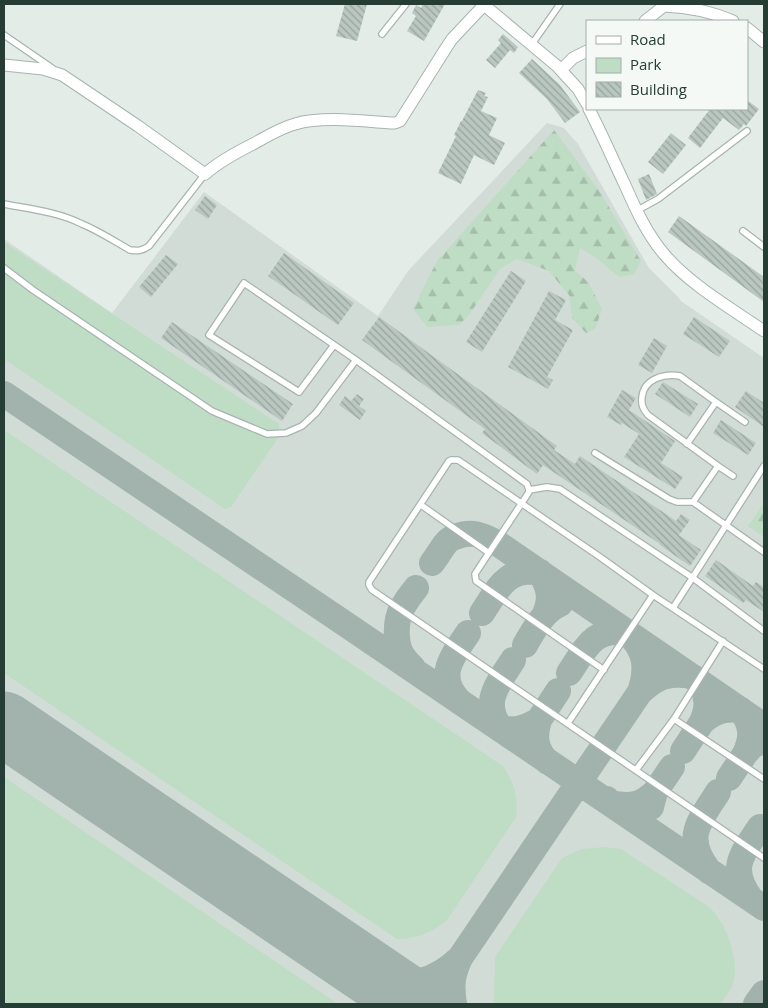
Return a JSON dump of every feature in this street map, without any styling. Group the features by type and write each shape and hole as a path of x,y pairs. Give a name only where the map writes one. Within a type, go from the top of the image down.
{"street":[{"path":"4,65 43,69 62,75 132,121 205,174 217,163 233,153 296,124 329,120 390,123 400,121 452,39 483,4 562,70 578,89 586,102"},
{"path":"646,20 664,5 688,7 731,20"},
{"path":"748,29 764,42"},
{"path":"562,70 573,58 586,52"},
{"path":"589,110 636,211 652,239 665,255 700,287 764,331"}],"lane":[{"path":"382,34 406,4"},
{"path":"532,44 560,4"},
{"path":"4,35 62,75"},
{"path":"636,211 658,199 747,131"},
{"path":"4,204 50,212 66,217 82,223 130,250 138,251 149,246 205,174"},
{"path":"743,232 764,247"},
{"path":"4,268 212,410 267,434 286,433 302,426 316,413 356,360"},
{"path":"334,345 299,392 209,335 244,283 356,360 526,484 529,492 475,578 478,584 604,670"},
{"path":"733,476 648,416 642,409 642,391 648,383 662,376 680,376 745,422"},
{"path":"687,444 716,402"},
{"path":"595,453 669,499 677,502 693,502 764,552"},
{"path":"764,670 458,460 449,462 370,582 370,588 401,610 764,858"},
{"path":"693,502 718,466"},
{"path":"673,608 764,466"},
{"path":"529,490 547,487 560,489 692,578 764,631"},
{"path":"421,505 489,553"},
{"path":"568,723 653,595"},
{"path":"636,770 674,719 723,641"},
{"path":"674,719 764,779"}],"shaded area":[{"path":"547,123 564,128 578,144 649,268 681,301 764,358 764,1004 4,1004 4,239 112,313 204,192 378,316 408,271"}],"green space":[{"path":"554,130 600,192 641,261 634,274 619,277 595,257 580,248 575,271 588,282 602,309 595,329 586,333 572,318 569,295 549,271 517,259 500,269 469,315 459,325 427,327 413,309 437,261"},
{"path":"4,242 279,424 278,438 231,507 225,509 4,359"},
{"path":"4,430 503,766 515,791 516,817 447,920 424,934 411,938 397,939 4,673"},
{"path":"764,503 764,537 748,526"},
{"path":"4,777 338,1004 4,1004"},
{"path":"605,847 621,849 709,907 715,914 730,943 735,964 732,987 720,1004 494,1004 495,957 562,858 582,849"}],"building":[{"path":"345,4 367,4 357,41 336,36"},
{"path":"423,4 445,4 424,41 407,31 416,16 412,13 416,5 421,8"},
{"path":"503,34 518,47 514,53 510,50 495,68 486,60 501,43 498,40"},
{"path":"532,59 560,85 580,112 565,123 547,99 519,73"},
{"path":"478,90 486,93 484,96 488,97 481,111 497,118 489,135 505,143 494,165 474,155 461,184 438,173 456,136 454,135"},
{"path":"748,101 759,109 746,126 744,124 739,130 723,118 700,148 688,138 709,110 748,110"},
{"path":"671,133 686,145 663,174 648,162"},
{"path":"649,174 657,194 646,200 638,179"},
{"path":"205,196 217,205 208,219 195,210"},
{"path":"679,216 764,277 764,302 668,232"},
{"path":"284,253 354,303 338,325 268,276"},
{"path":"166,255 178,264 151,297 139,287"},
{"path":"511,271 526,281 482,352 466,342"},
{"path":"549,291 566,300 555,320 573,330 547,377 553,380 548,389 508,367"},
{"path":"379,317 557,446 554,450 575,464 580,456 676,521 681,514 690,520 679,535 701,550 690,566 543,465 537,474 482,433 485,429 362,340"},
{"path":"694,317 730,341 719,357 683,334"},
{"path":"172,322 293,404 282,421 161,338"},
{"path":"654,338 667,346 652,373 638,365"},
{"path":"663,382 698,404 690,417 655,394"},
{"path":"622,390 636,398 629,410 675,441 661,463 683,477 675,489 624,457 639,434 622,423 621,425 607,417"},
{"path":"746,391 764,403 764,427 735,407"},
{"path":"357,394 364,399 359,406 366,411 360,420 339,405 345,396 351,401"},
{"path":"721,420 756,443 748,455 713,433"},
{"path":"716,560 753,586 756,582 764,587 764,612 746,600 743,603 705,576"}],"taxiway":[{"path":"4,394 764,908"},
{"path":"432,563 447,542 454,537 472,534 492,540 764,726"},
{"path":"482,613 499,588 511,577 519,573 540,572 546,583 549,597 545,614"},
{"path":"413,668 402,655 398,644 397,632 398,619 402,608 416,588"},
{"path":"525,645 544,616 560,604"},
{"path":"460,702 448,684 447,675 456,650 468,633"},
{"path":"569,673 586,648 598,636 606,633 628,633 639,646 644,660 644,675 640,692 654,681 665,676 683,675 694,677 698,680 706,696 706,709 702,722 720,711 730,709 741,710 750,731 745,754 752,746 764,740"},
{"path":"503,731 496,721 493,712 493,695 513,660"},
{"path":"539,720 558,691"},
{"path":"454,1004 453,980 460,958 640,692"},
{"path":"499,728 519,728 539,720 536,732 538,748 548,762"},
{"path":"683,751 702,722"},
{"path":"729,778 745,754"},
{"path":"651,807 655,792 672,767"},
{"path":"607,799 610,803 629,805 640,803 655,792"},
{"path":"709,871 701,859 695,839 700,821 718,792"},
{"path":"751,899 744,888 739,870 743,853 760,827"},
{"path":"376,977 388,981 410,983 421,981 441,973 460,958"},
{"path":"756,1004 764,993"}],"runway":[{"path":"4,724 416,1004"}]}
